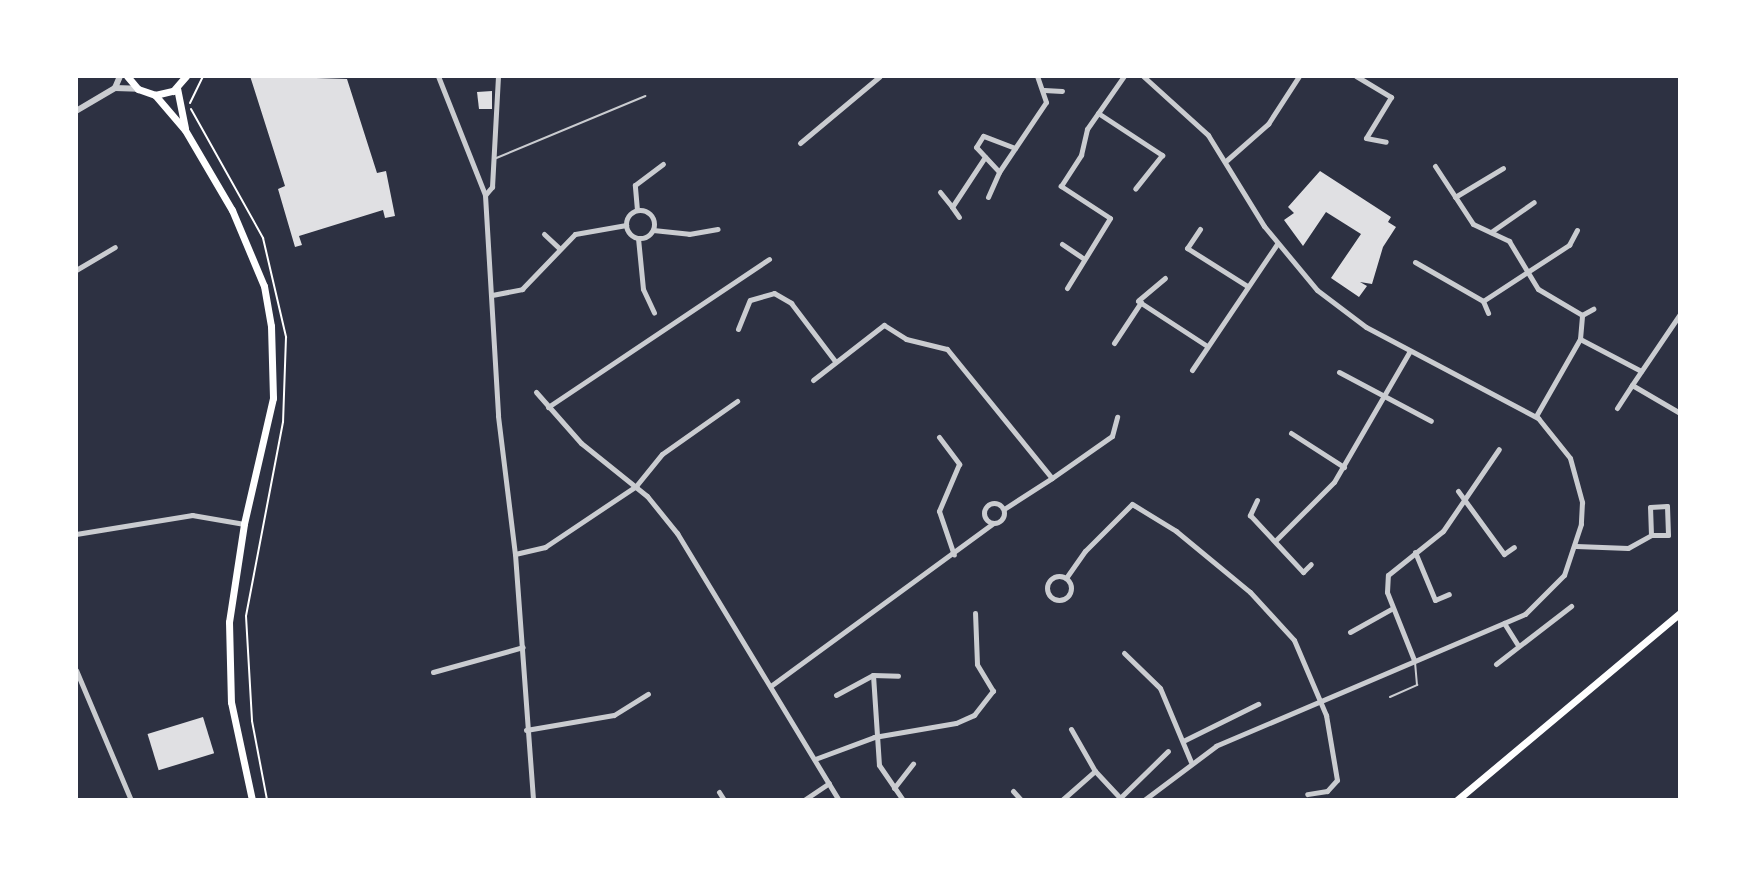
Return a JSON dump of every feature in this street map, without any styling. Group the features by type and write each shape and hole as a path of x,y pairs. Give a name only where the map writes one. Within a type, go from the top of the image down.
{"main road":[{"path":"127,76 138,89 155,95 185,130 254,257 271,326 273,398 244,524 229,661 238,742 252,800"},
{"path":"155,95 177,88 186,76"},
{"path":"177,88 185,130"},
{"path":"1457,800 1680,613"}],"street":[{"path":"115,88 120,76"},
{"path":"438,76 485,195 499,428 515,554 533,800"},
{"path":"485,195 492,187 498,76"},
{"path":"800,143 880,76"},
{"path":"988,197 999,172 1046,102 1037,76"},
{"path":"1067,288 1110,218 1061,186 1081,155 1098,113 1124,76"},
{"path":"1143,76 1190,116 1227,160 1277,244 1330,301 1410,351 1536,416 1561,443 1576,474 1582,502 1576,546 1554,589 1525,614 1414,660 1191,762 1144,800"},
{"path":"1227,160 1268,124 1299,76"},
{"path":"1356,76 1391,97 1366,138 1386,142"},
{"path":"76,111 115,88 138,89"},
{"path":"1044,90 1062,91"},
{"path":"1098,113 1162,155 1135,189"},
{"path":"999,172 976,147 983,136 1015,148"},
{"path":"952,207 985,157"},
{"path":"492,295 522,289 559,248 580,231 626,225 637,210 635,185 663,164"},
{"path":"1435,166 1473,224 1509,241 1538,289 1582,315"},
{"path":"1455,197 1503,168"},
{"path":"940,192 959,217"},
{"path":"1491,232 1534,202"},
{"path":"637,210 649,214 653,230"},
{"path":"626,225 638,238 643,289 654,313"},
{"path":"638,238 653,230 689,234 718,229"},
{"path":"1200,229 1187,248 1247,286"},
{"path":"1483,301 1569,245 1577,230"},
{"path":"544,234 559,248"},
{"path":"1062,244 1083,258"},
{"path":"1192,370 1277,244"},
{"path":"76,270 115,247"},
{"path":"548,407 769,259"},
{"path":"1415,262 1483,301 1488,313"},
{"path":"1114,343 1141,302 1165,278"},
{"path":"738,329 750,300 774,293 791,303 835,361"},
{"path":"1141,302 1207,346"},
{"path":"1582,315 1593,309"},
{"path":"1617,408 1680,314"},
{"path":"1536,416 1580,339 1582,315"},
{"path":"813,380 884,325 906,339 947,349 1052,478"},
{"path":"1580,339 1641,371"},
{"path":"1275,541 1320,499 1344,467 1410,351"},
{"path":"1339,372 1383,399 1395,400 1431,421"},
{"path":"1632,385 1680,413"},
{"path":"536,392 581,443 636,486 677,533 839,800"},
{"path":"515,554 545,547 636,486 662,454 737,401"},
{"path":"772,685 954,555 993,523 1002,520 1004,509 1112,436 1117,417"},
{"path":"1291,433 1344,467"},
{"path":"939,437 959,464 939,511 954,555"},
{"path":"1414,660 1393,608 1388,575 1443,531 1469,499 1499,449"},
{"path":"1458,491 1469,499 1504,554 1514,547"},
{"path":"1257,500 1250,515 1303,572 1311,564"},
{"path":"993,523 985,517 985,508 993,502 1004,509"},
{"path":"1576,546 1628,548 1651,535 1668,535 1667,506 1650,507 1651,535"},
{"path":"1066,578 1069,596 1051,598 1047,591 1050,579 1066,578 1127,508 1143,507 1250,592 1284,626 1321,702 1337,780 1327,791 1307,794"},
{"path":"76,534 192,515 244,524"},
{"path":"1415,552 1435,600 1449,594"},
{"path":"1496,664 1571,606"},
{"path":"1350,632 1393,608"},
{"path":"815,759 874,737 956,723 989,700 993,686 977,664 975,613"},
{"path":"1504,623 1518,645"},
{"path":"433,672 523,647"},
{"path":"1124,653 1160,688 1191,762"},
{"path":"76,670 131,800"},
{"path":"873,675 874,737 879,765 903,800"},
{"path":"836,695 873,675 898,676"},
{"path":"526,730 614,715 648,694"},
{"path":"1183,741 1258,704"},
{"path":"1071,729 1095,771 1121,799 1168,751"},
{"path":"894,788 913,764"},
{"path":"1062,800 1095,771"},
{"path":"804,800 829,783"},
{"path":"1013,791 1021,800"},
{"path":"719,792 724,800"}],"lane":[{"path":"493,159 645,96"},
{"path":"1390,697 1417,685 1414,660"}],"path":[{"path":"203,76 191,108 263,238 287,350 283,422 246,616 252,721 267,800"}],"building":[{"path":"250,76 347,79 377,173 386,171 395,216 385,218 383,210 299,236 302,245 295,247 278,189 285,186"},
{"path":"492,91 492,109 479,109 477,92"},
{"path":"1320,171 1391,217 1388,222 1396,227 1383,247 1372,284 1360,282 1367,286 1359,297 1331,278 1361,234 1326,212 1303,246 1284,220 1294,213 1288,207"},
{"path":"203,717 214,753 159,770 148,734"}]}
